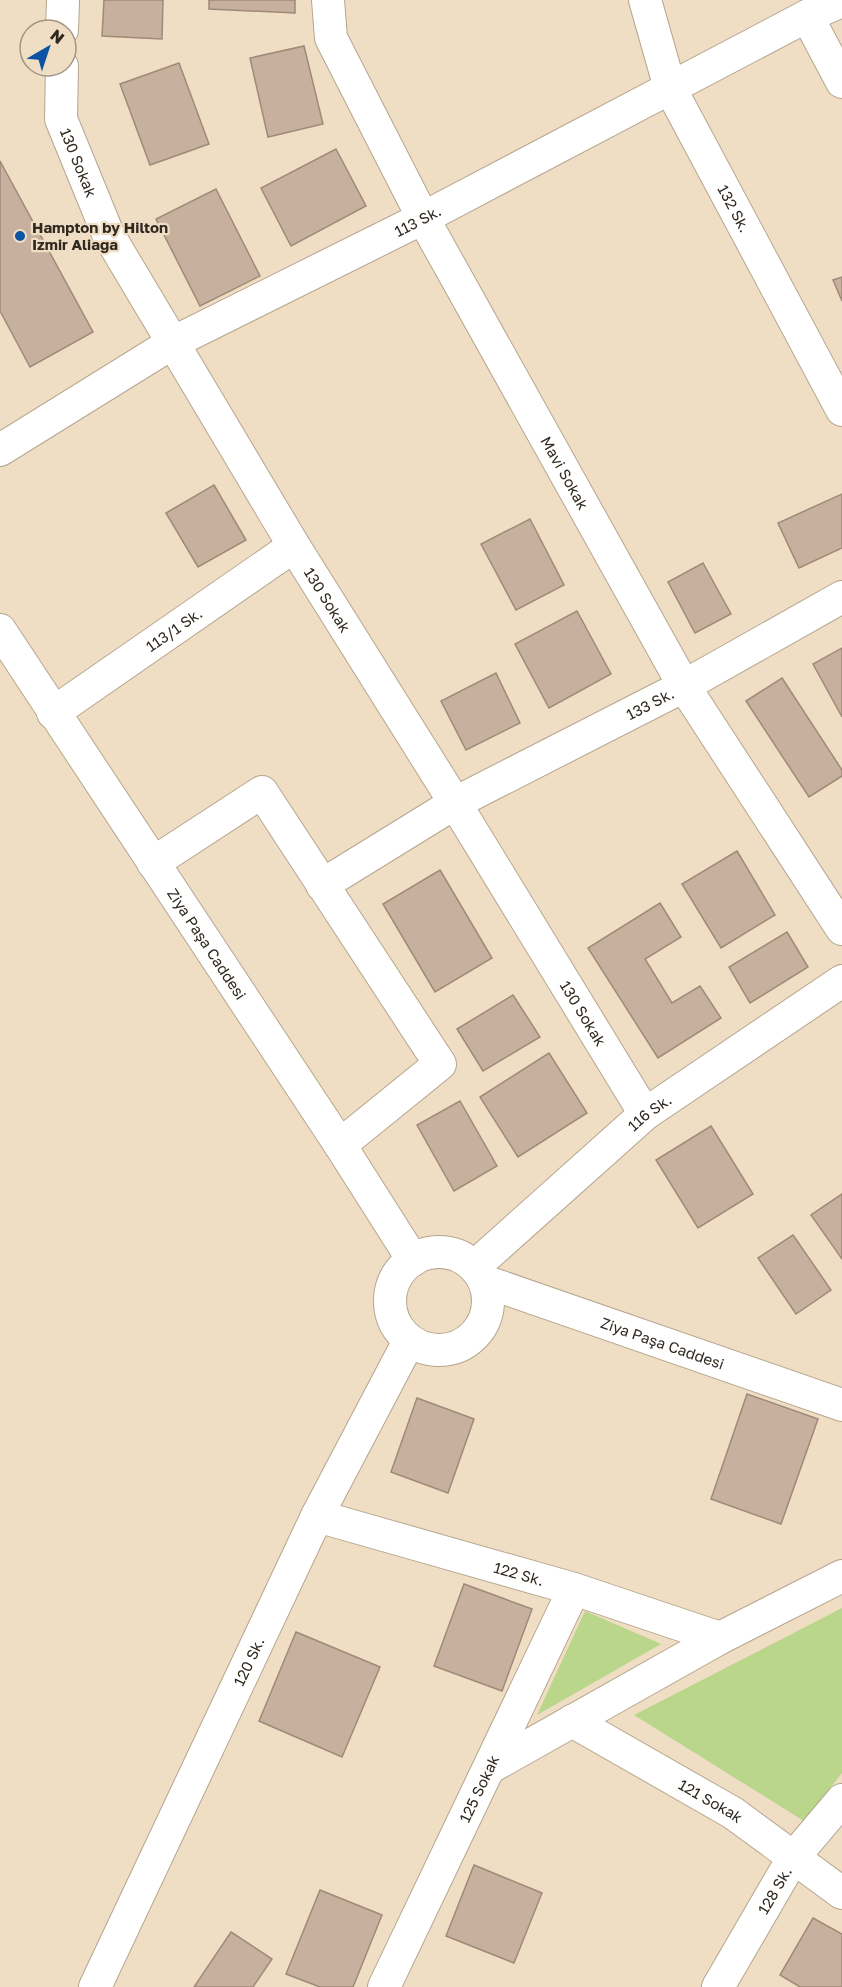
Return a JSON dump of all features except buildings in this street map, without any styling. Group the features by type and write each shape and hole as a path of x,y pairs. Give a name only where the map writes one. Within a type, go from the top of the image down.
{"street":[{"path":"62,18 63,0"},
{"name":"Mavi Sokak","path":"328,0 331,38 423,218 684,686 842,929"},
{"name":"132 Sk.","path":"645,0 670,88 842,410"},
{"name":"113 Sk.","path":"0,450 174,342 423,218 807,16 842,1"},
{"path":"807,16 842,82"},
{"name":"130 Sokak","path":"62,78 61,119 108,234 294,546 455,803 645,1114"},
{"name":"113/1 Sk.","path":"53,713 294,546"},
{"name":"133 Sk.","path":"322,885 455,803 684,686 842,597"},
{"name":"Ziya Paşa Caddesi","path":"0,630 340,1145 413,1260 428,1253 445,1252 460,1257 479,1274 842,1405"},
{"path":"153,863 262,792 440,1064 340,1145"},
{"name":"116 Sk.","path":"479,1274 645,1114 842,981"},
{"path":"413,1260 401,1270 393,1284 390,1299 391,1315 398,1329 409,1341 424,1348 440,1351 456,1347 470,1340 481,1328 487,1313 488,1296 479,1274"},
{"name":"120 Sk.","path":"95,1987 317,1516 409,1341"},
{"name":"122 Sk.","path":"317,1516 574,1589 720,1638"},
{"path":"489,1768 720,1638 842,1576"},
{"name":"125 Sokak","path":"384,1987 574,1589"},
{"name":"121 Sokak","path":"572,1721 733,1813 842,1893"},
{"name":"128 Sk.","path":"718,1987 793,1858 842,1800"}],"green space":[{"path":"842,1608 842,1773 804,1821 634,1715"},
{"path":"585,1611 661,1644 537,1715"}],"place":[{"name":"Hampton by Hilton Izmir Aliaga","path":"20,236"}]}
